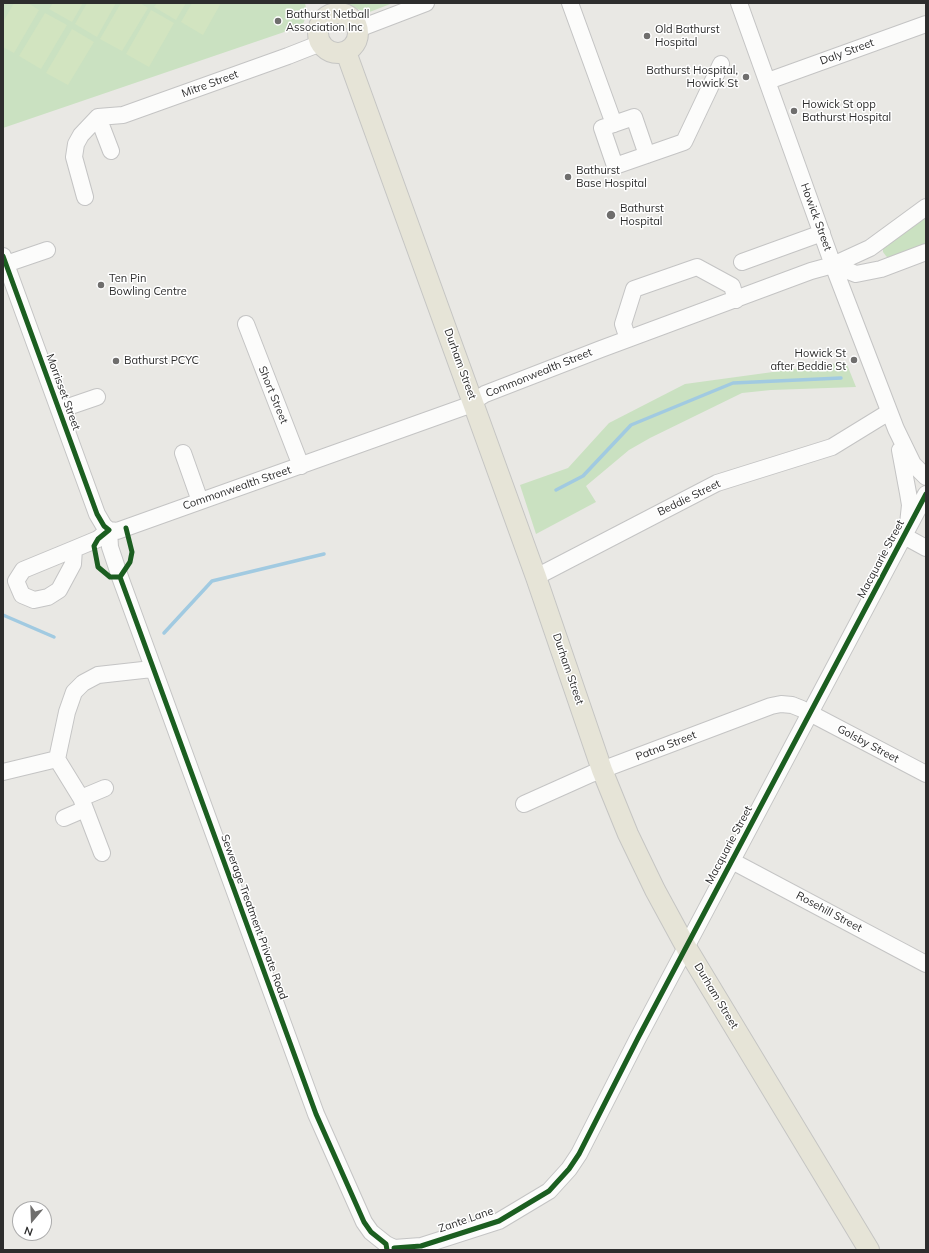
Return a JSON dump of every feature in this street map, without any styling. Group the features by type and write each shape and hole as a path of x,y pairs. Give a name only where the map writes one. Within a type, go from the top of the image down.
{"main road":[{"path":"330,8 338,13 349,15 353,19 358,29 359,34 355,45 346,52 335,53 329,51 321,43 319,37 320,26 330,8"},
{"name":"Durham Street","path":"346,52 536,577 602,770 628,834 655,890 686,947 869,1250"}],"street":[{"path":"358,29 426,3"},
{"path":"570,3 614,124"},
{"name":"Howick Street","path":"739,3 833,265 889,412 909,456 917,470 926,477"},
{"name":"Daly Street","path":"768,81 926,24"},
{"name":"Mitre Street","path":"98,117 123,115 321,43"},
{"path":"647,155 634,117 602,128 615,166 647,155 684,142 721,64"},
{"path":"85,197 74,157 76,144 81,135 98,117 111,151"},
{"name":"Commonwealth Street","path":"109,530 117,532 464,407 485,394 628,339 833,265 870,248 926,207"},
{"path":"742,262 822,233"},
{"path":"870,248 881,269"},
{"path":"4,260 47,250"},
{"path":"833,265 856,274 881,269 926,252"},
{"name":"Morrisset Street","path":"4,260 97,514 104,526 109,530"},
{"path":"628,339 624,324 634,289 696,267 732,286 736,300"},
{"name":"Short Street","path":"246,324 301,466"},
{"path":"59,410 97,397"},
{"name":"Beddie Street","path":"536,577 717,483 832,447 889,412"},
{"name":"Howick Street","path":"896,429 910,505 906,533"},
{"path":"183,453 200,501"},
{"path":"909,456 920,462 926,463"},
{"path":"905,474 913,484 926,493"},
{"name":"Macquarie Street","path":"540,1197 558,1182 579,1154 638,1038 926,493"},
{"path":"74,549 98,539 109,530"},
{"name":"Sewerage Treatment Private Road","path":"109,530 110,547 152,669 316,1114 364,1222 370,1232 394,1248"},
{"path":"906,533 926,548"},
{"path":"102,853 83,803 57,759 67,712 74,692 82,683 98,675 152,669"},
{"name":"Patna Street","path":"524,804 602,770 771,706 789,704 810,713"},
{"name":"Golsby Street","path":"810,713 926,774"},
{"path":"3,772 57,759"},
{"path":"64,818 105,788"},
{"name":"Rosehill Street","path":"732,861 926,964"},
{"name":"Zante Lane","path":"394,1248 421,1246 498,1221 540,1197"}],"green space":[{"path":"3,3 305,3 307,14 303,24 296,28 3,128"},
{"path":"14,3 28,3 39,10 14,53 3,47 3,22"},
{"path":"53,3 83,3 72,22 49,9"},
{"path":"87,3 116,3 97,37 75,24"},
{"path":"121,3 140,3 148,8 122,51 100,39"},
{"path":"157,3 186,3 176,20 154,7"},
{"path":"192,3 221,3 203,35 181,22"},
{"path":"344,3 393,3 367,13"},
{"path":"151,10 174,23 149,67 126,54"},
{"path":"45,13 67,25 41,69 19,56"},
{"path":"72,29 94,42 68,85 46,73"},
{"path":"926,214 926,247 888,258 883,252 883,248"},
{"path":"846,362 856,387 771,390 742,393 650,438 629,450 586,486 596,502 536,534 520,485 568,468 609,423 685,384"}],"waterway":[{"path":"556,490 583,476 631,425 733,383 841,378"},
{"path":"164,633 212,581 324,554"},
{"path":"3,615 54,637"}],"cycle path":[{"path":"3,256 97,514 104,526 109,530 98,539 94,546 98,567 110,577 120,577"},
{"path":"394,1248 421,1246 499,1221 549,1191 569,1169 579,1154 638,1038 926,494"},
{"path":"120,577 130,562 132,552 126,528"},
{"path":"120,577 316,1114 364,1222 371,1232 386,1244 387,1250"}],"place":[{"name":"Bathurst Netball Association Inc","path":"278,21"},
{"name":"Old Bathurst Hospital","path":"647,36"},
{"name":"Bathurst Hospital, Howick St","path":"746,77"},
{"name":"Howick St opp Bathurst Hospital","path":"794,111"},
{"name":"Bathurst Base Hospital","path":"568,177"},
{"name":"Bathurst Hospital","path":"611,215"},
{"name":"Ten Pin Bowling Centre","path":"101,285"},
{"name":"Howick St after Beddie St","path":"854,360"},
{"name":"Bathurst PCYC","path":"116,361"}]}
